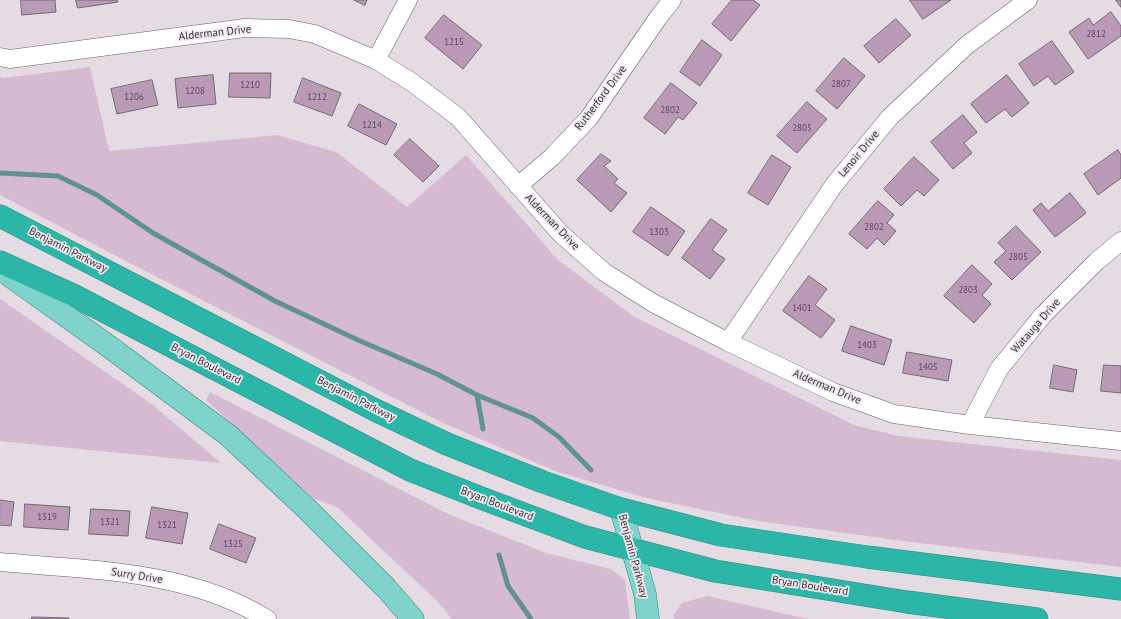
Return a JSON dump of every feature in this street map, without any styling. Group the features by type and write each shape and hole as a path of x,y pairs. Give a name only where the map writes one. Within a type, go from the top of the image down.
{"highway":[{"name":"Benjamin Parkway","path":"0,216 375,410 427,435 542,482 621,509"},
{"name":"Bryan Boulevard","path":"0,262 73,295 410,470 585,537 715,571 907,602 1037,619"},
{"path":"621,509 721,535 867,557 1121,589"}],"main road":[{"path":"0,269 107,345 228,435 313,514 386,588 413,619"},
{"name":"Benjamin Parkway","path":"621,509 645,594 648,619"}],"street":[{"path":"376,60 408,0"},
{"name":"Rutherford Drive","path":"518,186 552,157 589,118 672,0"},
{"name":"Lenoir Drive","path":"728,342 834,185 890,117 967,45 1028,0"},
{"name":"Alderman Drive","path":"0,57 10,58 244,28 289,29 315,34 376,60 413,83 458,117 560,233 604,272 653,303 728,342 833,392 894,414 970,425 1121,441"},
{"name":"Watauga Drive","path":"970,425 999,369 1043,315 1097,261 1121,241"},
{"name":"Surry Drive","path":"0,562 99,571 154,578 203,590 251,609 267,619"}],"shaded area":[{"path":"90,67 109,151 277,135 336,152 407,207 466,155 558,260 633,316 854,425 898,436 1121,460 1121,567 903,541 758,521 646,498 555,471 441,422 0,195 0,77 4,78"},
{"path":"0,299 153,405 221,463 0,441"},
{"path":"210,392 448,514 546,553 611,569 625,580 630,619 452,619 437,601 337,507 314,499 206,400"},
{"path":"707,596 808,619 674,619 673,615 682,603"}],"building":[{"path":"21,0 55,0 56,12 22,15"},
{"path":"76,0 117,0 118,2 78,8"},
{"path":"354,0 367,0 365,5"},
{"path":"732,0 753,0 760,5 731,41 712,24"},
{"path":"910,0 951,0 923,19"},
{"path":"1116,0 1121,0 1121,7"},
{"path":"1111,12 1121,26 1121,36 1088,59 1069,32 1089,18 1093,25"},
{"path":"444,15 482,45 463,69 425,38"},
{"path":"896,19 911,35 879,63 864,46"},
{"path":"702,40 722,55 700,86 680,72"},
{"path":"1052,41 1074,72 1055,85 1048,76 1034,86 1019,64"},
{"path":"844,58 865,76 837,109 816,91"},
{"path":"230,73 271,73 270,98 229,97"},
{"path":"213,75 216,104 178,108 175,79"},
{"path":"1007,75 1029,103 1012,117 1005,109 986,123 971,104"},
{"path":"303,78 341,93 332,116 294,102"},
{"path":"152,80 158,105 117,114 111,89"},
{"path":"671,83 697,103 683,120 678,117 665,134 644,118"},
{"path":"807,102 827,119 797,153 777,136"},
{"path":"359,104 397,124 386,145 348,126"},
{"path":"963,115 977,132 964,143 972,153 953,169 931,142"},
{"path":"410,139 439,166 423,182 394,155"},
{"path":"1118,150 1121,155 1121,178 1098,195 1084,174"},
{"path":"601,154 611,161 604,166 618,179 614,183 627,193 611,212 577,180"},
{"path":"772,155 791,167 768,205 748,193"},
{"path":"914,157 939,180 924,196 917,190 901,206 884,189"},
{"path":"1070,193 1086,213 1055,237 1033,210 1041,203 1048,211"},
{"path":"878,201 894,215 887,223 896,231 884,245 877,238 867,249 849,234"},
{"path":"651,207 685,231 668,256 633,232"},
{"path":"711,219 727,230 712,250 725,259 710,279 682,258"},
{"path":"1016,226 1041,252 1012,280 994,262 1006,251 998,243"},
{"path":"972,265 992,284 982,295 991,304 974,323 944,296"},
{"path":"809,276 827,289 815,305 835,320 821,338 783,311"},
{"path":"851,326 892,340 884,365 842,351"},
{"path":"907,352 952,360 948,381 903,373"},
{"path":"1054,365 1077,370 1073,392 1050,388"},
{"path":"1104,365 1121,366 1121,393 1101,391"},
{"path":"0,500 14,502 11,526 0,525"},
{"path":"25,504 70,507 68,530 24,527"},
{"path":"152,507 188,513 182,544 146,538"},
{"path":"91,509 130,511 128,536 89,534"},
{"path":"219,524 256,538 246,563 210,549"},
{"path":"32,617 69,618 69,619 32,619"}],"waterway":[{"path":"0,173 58,176 97,195 153,233 275,301 358,340 437,374 477,395 533,418 559,437 591,470"},
{"path":"477,395 483,429"},
{"path":"499,555 508,586 531,619"}]}
